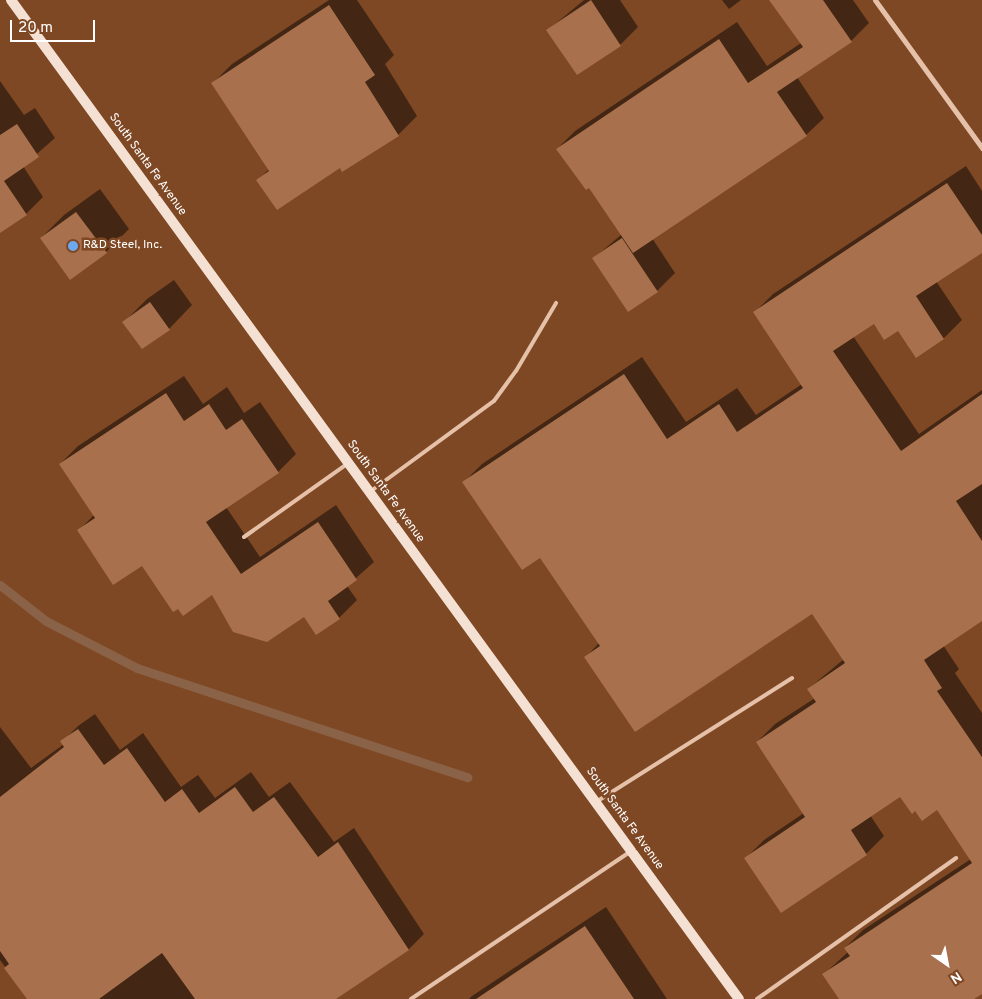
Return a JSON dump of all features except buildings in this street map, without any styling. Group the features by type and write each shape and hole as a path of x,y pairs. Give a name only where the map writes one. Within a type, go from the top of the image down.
{"main road":[{"name":"South Santa Fe Avenue","path":"11,0 739,999"}],"street":[{"path":"875,0 982,148"}],"lane":[{"path":"370,492 494,401 516,372 556,303"},
{"path":"244,537 348,462"},
{"path":"596,802 792,678"},
{"path":"411,999 632,851"},
{"path":"757,999 956,858"}],"waterway":[{"path":"0,585 46,621 137,668 467,777"}],"place":[{"name":"R&D Steel, Inc.","path":"73,246"}]}
